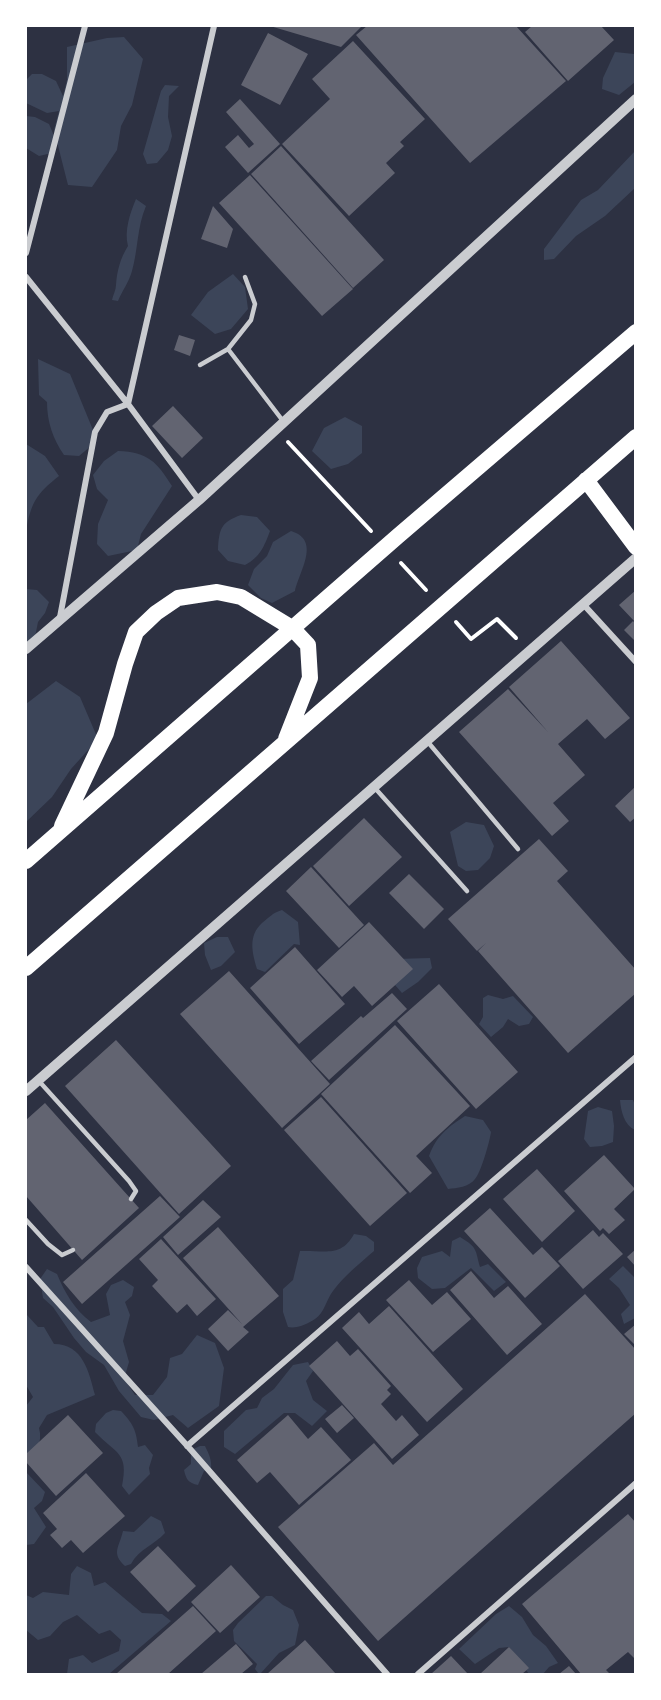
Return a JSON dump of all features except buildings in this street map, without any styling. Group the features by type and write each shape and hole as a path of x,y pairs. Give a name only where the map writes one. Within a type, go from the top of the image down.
{"highway":[{"path":"26,861 636,332"},
{"path":"26,968 636,436"},
{"path":"586,480 635,558"},
{"path":"60,831 106,733 136,632 156,613 178,598 217,592 241,597 292,628 308,645 310,678 285,743"}],"street":[{"path":"26,253 85,26"},
{"path":"128,404 214,26"},
{"path":"26,649 199,500 636,99"},
{"path":"26,277 128,404 199,500"},
{"path":"60,621 95,432 106,412 128,404"},
{"path":"26,1091 635,558"},
{"path":"584,605 636,662"},
{"path":"188,1446 636,1056"},
{"path":"26,1267 188,1446 387,1674"},
{"path":"418,1674 636,1483"}],"lane":[{"path":"200,365 228,349 251,320 255,304 245,277"},
{"path":"228,349 280,426"},
{"path":"427,741 518,849"},
{"path":"374,787 467,891"},
{"path":"38,1080 129,1181 136,1191 131,1199"},
{"path":"26,1220 48,1244 62,1254 74,1250"}],"path":[{"path":"280,426 322,479 377,538"},
{"path":"393,555 432,597"},
{"path":"456,622 471,639 497,619 529,652"}],"shaded area":[{"path":"124,37 143,59 132,105 121,126 117,150 92,187 68,185 54,130 59,111 47,113 26,103 26,80 32,74 42,74 56,81 63,96 67,80 67,47 107,38"},
{"path":"615,52 635,56 635,82 619,95 602,89 603,78"},
{"path":"165,85 179,86 169,96 168,117 172,136 168,150 157,163 147,164 143,154 161,91"},
{"path":"26,116 35,117 49,124 55,138 52,153 39,156 26,148"},
{"path":"635,151 635,188 605,216 576,236 554,259 544,260 544,249 581,200 598,190"},
{"path":"136,199 146,206 134,263 118,301 112,300 119,265 128,246 127,228"},
{"path":"233,274 245,287 248,309 231,329 215,334 191,315 208,292"},
{"path":"38,359 70,374 93,430 91,446 79,456 64,455 54,436 49,423 47,402 39,395"},
{"path":"345,417 362,426 362,453 348,464 331,469 312,451 324,428"},
{"path":"26,444 45,456 59,476 45,488 36,500 26,531"},
{"path":"118,451 137,454 151,460 172,486 141,534 137,550 108,556 97,544 98,524 108,500 97,489 93,475 104,461"},
{"path":"241,515 257,517 270,531 261,551 245,565 228,561 218,550 222,527 229,520"},
{"path":"291,531 300,535 305,541 307,548 304,565 295,591 272,603 261,598 248,585 254,569 267,556 273,542"},
{"path":"26,589 37,590 49,602 38,622 34,642 26,647"},
{"path":"56,681 80,697 98,739 71,769 52,797 26,822 26,704"},
{"path":"466,822 484,825 494,846 490,858 478,870 466,871 458,866 450,832"},
{"path":"282,910 298,922 300,945 294,944 265,972 257,969 253,939 262,923"},
{"path":"217,937 228,937 235,952 221,966 211,970 205,955 204,943"},
{"path":"430,958 432,968 402,993 395,985 395,959"},
{"path":"488,995 503,999 513,996 533,1017 529,1024 519,1026 508,1019 503,1027 491,1037 479,1024 483,1017 483,998"},
{"path":"620,1100 633,1100 635,1130 631,1128 622,1113"},
{"path":"598,1107 612,1111 613,1142 590,1147 584,1139 588,1111"},
{"path":"465,1116 483,1120 491,1132 489,1142 475,1179 459,1188 448,1189 429,1156 443,1133"},
{"path":"354,1234 366,1236 374,1242 374,1251 337,1286 318,1316 302,1326 288,1327 283,1312 283,1289 293,1280 300,1251 338,1250 349,1242"},
{"path":"460,1237 475,1249 480,1267 488,1264 506,1282 494,1291 471,1268 445,1288 432,1289 418,1278 417,1268 422,1257 442,1251 450,1257 452,1241"},
{"path":"623,1266 636,1279 635,1318 624,1324 621,1314 630,1305 619,1288 609,1279"},
{"path":"47,1269 57,1274 71,1300 91,1322 110,1315 106,1294 111,1285 123,1280 134,1287 132,1296 125,1302 130,1315 123,1341 129,1362 124,1379 135,1395 153,1395 167,1377 170,1358 182,1354 197,1335 215,1343 224,1368 219,1406 188,1428 173,1415 154,1420 141,1417 119,1391 104,1365 86,1352 53,1307 43,1298 40,1279"},
{"path":"26,1305 27,1315 38,1327 44,1327 54,1344 64,1345 78,1354 87,1369 95,1395 47,1415 39,1428 38,1448 26,1465 26,1406 33,1397 26,1385"},
{"path":"308,1362 313,1371 306,1381 313,1400 327,1411 312,1426 295,1413 284,1413 235,1454 224,1447 224,1431 246,1410 257,1408 262,1398 274,1389 293,1365"},
{"path":"113,1410 121,1411 131,1423 138,1447 145,1445 153,1455 149,1468 150,1474 129,1495 122,1486 124,1466 119,1454 95,1432 96,1424 106,1413"},
{"path":"205,1446 210,1457 211,1469 204,1471 198,1485 188,1480 184,1470 191,1464 191,1450"},
{"path":"26,1472 45,1492 42,1501 34,1508 46,1527 34,1544 26,1545"},
{"path":"151,1516 161,1521 165,1533 138,1555 131,1564 125,1566 117,1554 123,1531 134,1532"},
{"path":"77,1566 91,1573 94,1586 105,1582 142,1613 162,1614 171,1621 109,1674 67,1674 69,1659 83,1655 92,1663 119,1651 121,1640 110,1630 99,1634 77,1615 63,1622 50,1636 38,1640 26,1630 26,1595 33,1598 43,1592 69,1595 71,1574"},
{"path":"266,1596 272,1596 293,1610 299,1625 295,1645 279,1653 261,1673 258,1673 255,1669 257,1664 234,1641 233,1630"},
{"path":"509,1606 522,1617 533,1635 546,1646 558,1663 549,1667 543,1674 529,1674 509,1647 499,1648 475,1664 459,1649 496,1614"}]}
